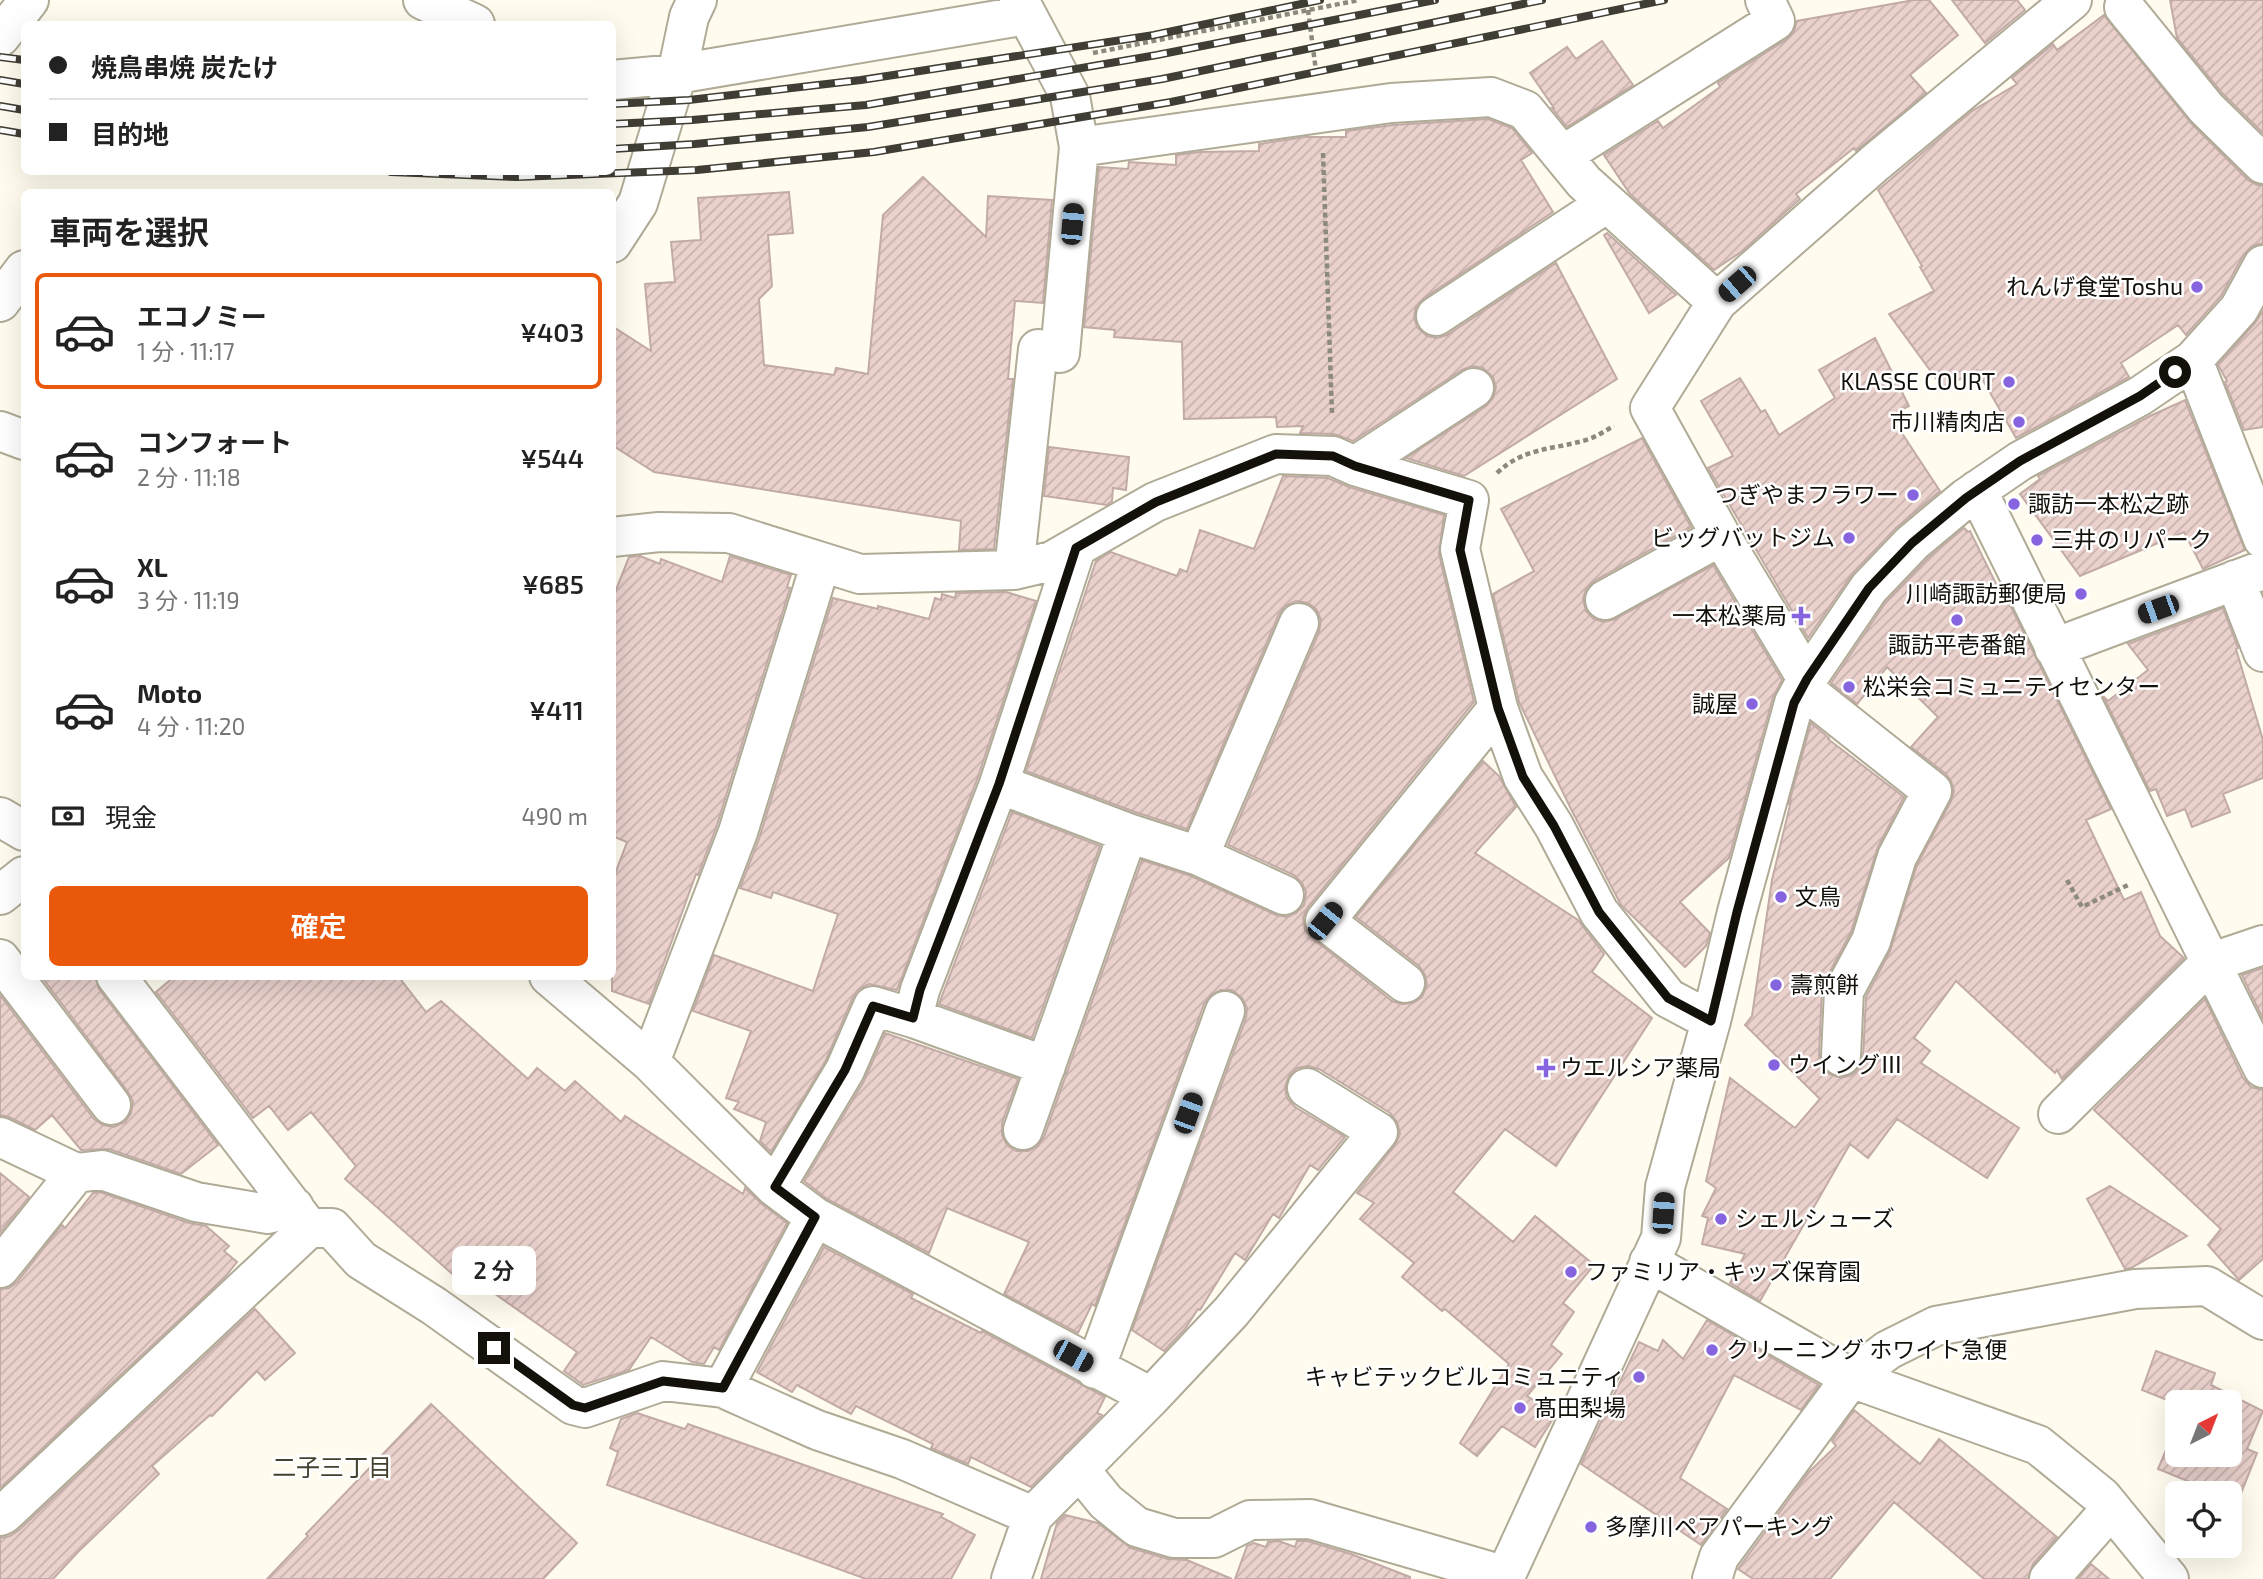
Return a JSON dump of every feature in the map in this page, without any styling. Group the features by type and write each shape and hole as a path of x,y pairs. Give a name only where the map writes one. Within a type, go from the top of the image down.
{"street":[{"path":"423,0 468,21"},
{"path":"616,237 639,203 677,74 689,17 697,0"},
{"path":"1563,155 1775,21 1765,0"},
{"path":"1841,1056 1844,991 1871,941 1897,857 1932,791 1804,683 1650,408 1717,302 1875,163 2072,0"},
{"path":"2124,7 2206,108 2263,164"},
{"path":"616,80 677,74 1023,8 1070,96 1079,147 1060,353 1038,349 1014,570"},
{"path":"1079,147 1321,115 1391,103 1491,97 1525,110 1584,182 1717,302"},
{"path":"1436,317 1607,203"},
{"path":"1079,1469 1106,1502 1137,1527 1174,1538 1214,1538 1250,1520 1310,1519 1505,1577 1661,1238 1665,1187 1794,703 1804,683 1869,588 1912,543 1977,490 2020,461 2140,396 2193,360 2239,309 2263,265"},
{"path":"0,302 21,274"},
{"path":"2193,360 2263,539"},
{"path":"1344,461 1474,388"},
{"path":"0,431 21,439"},
{"path":"616,537 659,532 729,533 860,574 1014,570 1052,561 1156,502 1276,454 1344,461 1469,500 1460,550 1498,708 1523,777 1554,826 1599,912 1668,998 1711,1021"},
{"path":"1977,490 2263,1068"},
{"path":"1605,600 1721,536"},
{"path":"913,1018 920,990 999,784 1076,548"},
{"path":"650,1062 738,832 821,562"},
{"path":"2053,648 2249,575 2263,652"},
{"path":"1199,856 1299,624"},
{"path":"1405,984 1325,921 1498,708"},
{"path":"999,784 1128,833 1199,856 1284,895"},
{"path":"0,817 21,829"},
{"path":"1023,1130 1128,833"},
{"path":"0,895 21,878"},
{"path":"2058,1114 2210,963 2263,945"},
{"path":"0,959 111,1105"},
{"path":"119,980 301,1217"},
{"path":"553,980 650,1062 775,1187 815,1217 1151,1397"},
{"path":"775,1187 845,1070 873,1006 1045,1066"},
{"path":"1096,1369 1225,1011"},
{"path":"1012,1579 1033,1516 1231,1312 1378,1132 1307,1088"},
{"path":"0,1137 76,1172 102,1170 196,1202 301,1217 332,1228 361,1260 434,1306 573,1405 585,1408 663,1381 723,1388 817,1430 902,1459 1033,1516"},
{"path":"0,1268 76,1172"},
{"path":"0,1516 301,1217"},
{"path":"723,1388 815,1217"},
{"path":"1649,1262 1852,1378 2038,1445 2102,1497 2169,1579"},
{"path":"1712,1579 1719,1556 1852,1378 1888,1350 1936,1326 2135,1289 2207,1286 2263,1320"},
{"path":"2049,1579 2111,1508"}],"path":[{"path":"1051,62 1359,0"},
{"path":"1308,10 1321,115 1344,461"},
{"path":"1469,500 1505,465 1534,450 1590,438 1650,408"},
{"path":"2067,880 2082,906 2163,868"}],"building":[{"path":"1914,0 1929,0 1958,35 1910,75 1926,93 1856,151 1854,148 1796,194 1800,199 1741,252 1714,270 1630,194 1604,155 1658,121 1663,128 1720,87 1718,83 1787,39 1794,31 1797,21"},
{"path":"1952,0 2017,0 2025,10 1985,43"},
{"path":"2170,0 2263,0 2263,133 2222,93 2177,38"},
{"path":"2104,15 2191,123 2248,180 2263,185 2263,243 2252,246 2244,254 2221,296 2186,335 2178,325 2121,363 2129,377 2016,438 1977,370 1943,388 1889,314 1934,291 1878,190 1972,111 2017,84 2012,78 2053,44 2057,50"},
{"path":"1602,41 1633,85 1567,127 1530,73 1567,47 1576,59"},
{"path":"1488,119 1512,128 1532,153 1521,160 1553,212 1424,298 1416,307 1414,317 1417,327 1427,336 1437,338 1447,335 1556,263 1617,379 1464,476 1406,458 1486,406 1493,398 1496,387 1493,377 1483,368 1472,366 1462,370 1353,441 1334,434 1300,433 1303,426 1277,427 1276,417 1184,419 1182,342 1114,337 1115,330 1084,327 1099,167 1128,169 1129,162 1176,165 1176,155 1259,151 1259,144 1305,137 1346,137 1346,131"},
{"path":"923,177 986,237 988,196 1052,200 1043,303 1015,301 1008,379 1013,379 994,549 959,550 961,521 654,472 616,448 616,329 651,351 645,284 675,282 671,242 701,240 698,198 789,192 793,233 768,235 772,286 759,299 764,365 834,375 836,368 868,374 883,215"},
{"path":"1607,233 1676,295 1649,313 1604,235"},
{"path":"2263,311 2263,427 2244,430 2225,382 2227,381 2218,365"},
{"path":"1875,338 1909,406 1890,415 1940,491 1896,528 1853,573 1808,638 1708,468 1733,456 1701,401 1740,378 1761,412 1765,410 1779,435 1835,398 1819,370"},
{"path":"2185,400 2245,550 2203,569 2184,532 2080,576 2020,494 2040,479 2038,476"},
{"path":"1642,438 1691,527 1594,581 1586,589 1583,599 1586,611 1594,619 1604,622 1615,619 1713,565 1782,680 1773,697 1729,858 1680,902 1710,933 1706,946 1685,967 1621,905 1571,809 1519,702 1493,594 1534,571 1501,509"},
{"path":"1049,447 1129,457 1126,490 1113,488 1112,501 1107,505 1044,496"},
{"path":"1283,476 1328,478 1349,487 1444,515 1439,554 1474,702 1308,907 1303,918 1305,930 1392,1001 1401,1004 1413,1003 1422,997 1427,985 1419,966 1356,917 1483,761 1499,776 1516,807 1475,853 1578,920 1604,954 1592,972 1652,1018 1556,1166 1505,1129 1453,1192 1513,1242 1535,1216 1594,1265 1563,1303 1574,1312 1551,1345 1562,1354 1527,1396 1556,1414 1535,1447 1502,1426 1477,1456 1460,1443 1509,1364 1445,1309 1442,1311 1402,1277 1414,1263 1360,1219 1374,1203 1357,1193 1395,1145 1400,1134 1397,1122 1390,1113 1319,1069 1308,1066 1297,1068 1289,1076 1285,1087 1287,1098 1295,1107 1345,1137 1318,1170 1310,1165 1279,1218 1273,1214 1245,1260 1235,1253 1200,1310 1198,1309 1185,1329 1164,1351 1132,1330 1246,1018 1247,1008 1242,998 1232,990 1221,990 1212,994 1204,1004 1095,1306 1092,1304 1078,1333 1004,1294 1029,1242 947,1208 929,1253 827,1199 804,1181 864,1081 885,1033 1018,1079 1002,1123 1002,1135 1007,1145 1016,1151 1028,1151 1038,1146 1044,1137 1142,860 1191,876 1276,915 1287,917 1304,905 1306,892 1294,875 1228,845 1319,632 1321,620 1316,609 1308,603 1296,601 1285,606 1279,614 1187,829 1026,771 1096,561 1111,552 1177,576 1180,569 1187,572 1200,530 1254,549"},
{"path":"1964,528 1970,531 2005,602 2008,601 2111,809 2086,820 2124,900 2141,892 2160,936 2184,958 2062,1079 2057,1070 2055,1073 1956,981 1914,1038 1930,1051 1921,1063 2019,1128 1987,1178 1897,1119 1868,1158 1850,1144 1760,1301 1730,1283 1745,1254 1702,1244 1708,1218 1702,1216 1716,1188 1706,1181 1730,1078 1795,1128 1820,1099 1745,1025 1752,1016 1772,880 1791,801 1789,803 1811,723 1904,797 1878,847 1851,932 1822,989 1819,1056 1822,1067 1829,1074 1841,1078 1852,1075 1860,1067 1863,1057 1866,997 1890,951 1917,865 1954,791 1946,774 1911,747 1938,717 1887,667 1857,704 1831,683 1886,602 1927,559"},
{"path":"640,556 660,564 661,559 722,582 730,556 791,575 787,587 790,588 717,825 698,875 696,874 649,1004 612,991 612,980 616,980 616,871 627,842 616,838 616,590 629,557"},
{"path":"1006,592 1036,601 978,777 897,990 869,984 859,989 826,1060 771,1152 760,1141 766,1122 734,1109 739,1102 726,1098 751,1031 693,1011 714,955 813,991 838,914 773,892 771,898 740,888 759,839 833,598 929,619 935,598 941,600 942,594 955,598 956,593"},
{"path":"2223,608 2238,648 2236,649 2263,740 2263,778 2223,794 2230,812 2192,827 2185,809 2167,816 2156,789 2150,791 2103,696 2108,701 2148,670 2128,644"},
{"path":"1012,812 1100,846 1032,1038 939,1004"},
{"path":"2263,968 2263,1019 2242,975"},
{"path":"44,980 96,980 99,989 218,1145 181,1174 109,1149 81,1150 52,1115 35,1130 0,1115 0,995 94,1119 103,1125 114,1127 125,1122 131,1113 133,1102"},
{"path":"170,980 401,980 426,1012 441,1001 528,1079 537,1068 565,1091 575,1081 621,1122 625,1116 743,1194 745,1188 787,1223 719,1350 714,1347 704,1364 692,1362 651,1337 629,1370 583,1385 564,1371 577,1352 474,1279 467,1287 345,1179 356,1166 311,1112 288,1130 269,1106 253,1118 156,992"},
{"path":"2205,999 2243,1078 2251,1087 2263,1090 2263,1259 2239,1280 2208,1245 2221,1229 2094,1110"},
{"path":"0,1173 29,1197 0,1233"},
{"path":"2110,1186 2187,1236 2125,1269 2087,1199"},
{"path":"100,1192 189,1223 206,1226 229,1246 224,1251 237,1262 225,1277 0,1488 0,1289 9,1288 17,1282 62,1225 65,1228 93,1193"},
{"path":"824,1247 913,1294 911,1298 981,1333 982,1331 1105,1397 1097,1413 1102,1415 1031,1487 971,1457 968,1464 931,1448 933,1444 856,1406 851,1414 797,1385 792,1392 757,1372"},
{"path":"255,1309 295,1353 265,1380 257,1371 212,1416 152,1466 159,1474 53,1579 0,1579 0,1538 19,1530"},
{"path":"1707,1320 1819,1385 1801,1410 1734,1375 1680,1478 1727,1509 1701,1545 1581,1464 1639,1342 1658,1351 1663,1340 1683,1359"},
{"path":"2156,1351 2215,1373 2211,1385 2221,1390 2165,1390 2165,1399 2142,1390"},
{"path":"2242,1400 2263,1411 2247,1449 2257,1453 2242,1491 2242,1481 2188,1481 2158,1469 2165,1452 2165,1467 2242,1467"},
{"path":"431,1404 577,1543 543,1579 267,1579 308,1536 306,1534"},
{"path":"1854,1410 1920,1464 1939,1439 2057,1537 2033,1564 2028,1579 1984,1579 1894,1502 1830,1579 1753,1579 1738,1569 1809,1472 1836,1446 1832,1441"},
{"path":"637,1413 685,1429 688,1424 943,1514 941,1517 975,1535 951,1579 866,1579 607,1485 618,1452 610,1448 621,1419"},
{"path":"1065,1515 1098,1523 1131,1548 1168,1559 1187,1560 1232,1579 1041,1579 1057,1523"},
{"path":"1279,1541 1295,1547 1297,1541 1307,1541 1351,1554 1410,1579 1235,1579 1247,1546 1254,1543 1266,1547 1268,1542"},
{"path":"2091,1564 2109,1579 2078,1579"}],"railway":[{"path":"616,104 689,100 861,80 1154,35 1320,0"},
{"path":"616,124 866,105 1157,55 1435,0"},
{"path":"616,149 868,127 1162,79 1542,0"},
{"path":"616,173 697,170 874,152 1171,102 1664,0"},
{"path":"0,57 21,60"},
{"path":"0,80 21,84"},
{"path":"0,106 21,110"},
{"path":"0,130 21,134"},
{"path":"467,175 568,175"}],"place":[{"name":"れんげ食堂Toshu","path":"2197,287"},
{"name":"KLASSE COURT","path":"2009,382"},
{"name":"市川精肉店","path":"2019,422"},
{"name":"つぎやまフラワー","path":"1913,495"},
{"name":"諏訪一本松之跡","path":"2014,504"},
{"name":"ビッグバットジム","path":"1849,538"},
{"name":"三井のリパーク","path":"2037,540"},
{"name":"川崎諏訪郵便局","path":"2081,594"},
{"name":"一本松薬局","path":"1801,616"},
{"name":"諏訪平壱番館","path":"1957,620"},
{"name":"松栄会コミュニティセンター","path":"1849,687"},
{"name":"誠屋","path":"1752,704"},
{"name":"文鳥","path":"1781,897"},
{"name":"壽煎餅","path":"1776,985"},
{"name":"ウイングⅢ","path":"1774,1065"},
{"name":"ウエルシア薬局","path":"1546,1068"},
{"name":"シェルシューズ","path":"1721,1219"},
{"name":"ファミリア・キッズ保育園","path":"1571,1272"},
{"name":"クリーニング ホワイト急便","path":"1712,1350"},
{"name":"キャビテックビルコミュニティ","path":"1639,1377"},
{"name":"髙田梨場","path":"1520,1408"},
{"name":"多摩川ペアパーキング","path":"1591,1527"}],"district":[{"name":"二子三丁目","path":"332,1468"}],"route":[{"path":"494,1348 573,1405 585,1408 663,1381 723,1388 815,1217 775,1187 845,1070 873,1006 913,1018 920,990 999,784 1076,548 1156,502 1276,454 1333,456 1355,466 1469,500 1460,550 1498,708 1523,777 1554,826 1599,912 1668,998 1711,1021 1737,912 1794,703 1807,679 1869,588 1912,543 1977,490 2020,461 2140,396 2175,372"}]}
